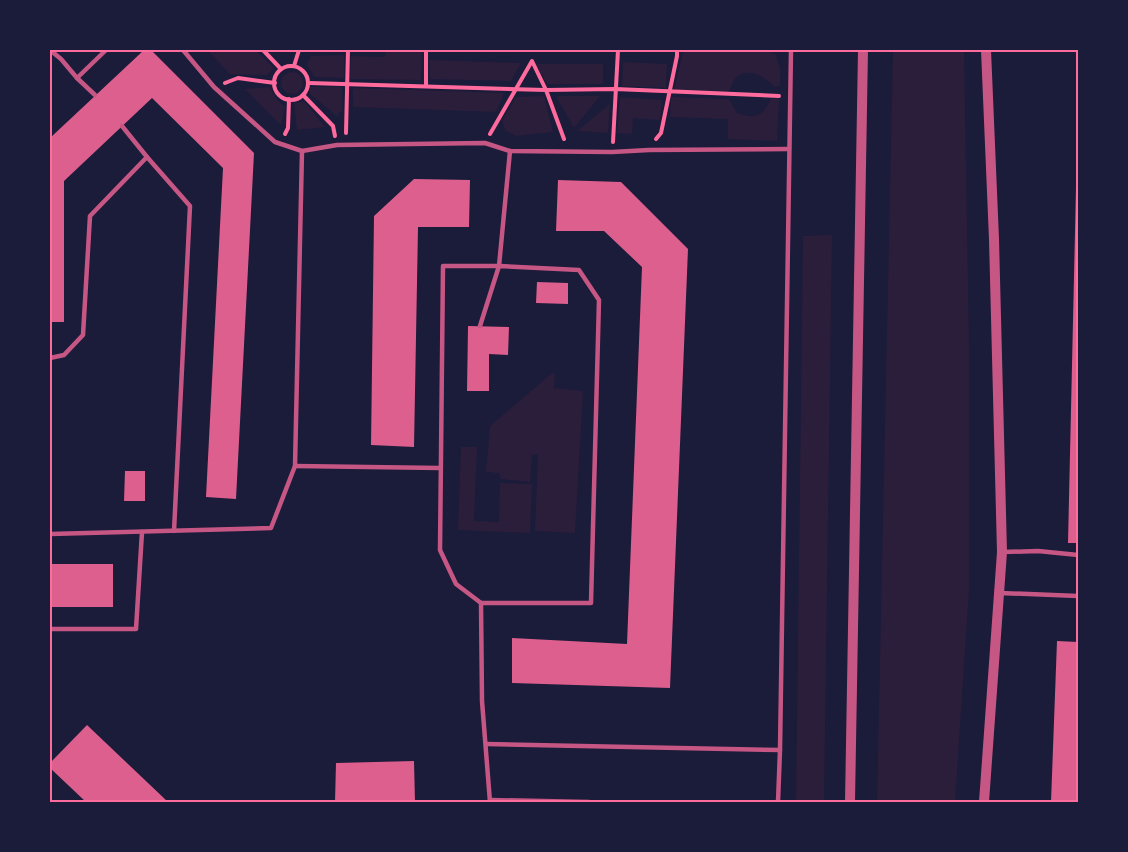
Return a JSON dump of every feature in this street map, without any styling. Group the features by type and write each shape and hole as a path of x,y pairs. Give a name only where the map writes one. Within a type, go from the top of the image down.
{"street":[{"path":"850,802 863,50"},
{"path":"984,802 1002,552 994,239 986,50"}],"lane":[{"path":"50,50 95,95"},
{"path":"77,78 106,50"},
{"path":"183,50 214,87 275,142 302,151 337,145 485,143 510,151 789,149"},
{"path":"778,802 791,50"},
{"path":"122,126 190,206 174,531"},
{"path":"50,534 271,528 295,466 302,151"},
{"path":"480,326 499,266 510,151"},
{"path":"50,358 64,355 83,335 90,216 147,157"},
{"path":"443,266 579,270 599,300 591,603 481,603 456,584 440,550 440,468 443,266"},
{"path":"295,466 440,468"},
{"path":"50,629 136,629 142,532"},
{"path":"1002,552 1038,551 1078,555"},
{"path":"1000,592 1078,596"},
{"path":"481,603 482,701 490,801 589,802"},
{"path":"486,744 780,750"}],"path":[{"path":"263,50 281,69"},
{"path":"294,66 299,50"},
{"path":"346,135 348,50"},
{"path":"426,50 426,85"},
{"path":"613,142 618,50"},
{"path":"661,133 677,50"},
{"path":"498,120 532,61 546,90 565,143"},
{"path":"294,66 305,73 309,83 303,95 289,99 279,94 275,78 281,69 294,66"},
{"path":"238,78 275,83"},
{"path":"309,83 546,90 615,89 780,96"},
{"path":"303,95 333,126"},
{"path":"288,128 289,99"}],"shaded area":[{"path":"207,50 255,50 274,68 267,75 230,74"},
{"path":"386,50 422,50 421,80 350,79 351,56 385,57"},
{"path":"893,50 964,50 969,343 969,590 955,802 877,802"},
{"path":"768,51 776,55 780,68 780,86 774,87 761,76 745,73 735,79 728,92 674,90 683,52"},
{"path":"344,55 344,78 315,77 307,65 311,56"},
{"path":"429,60 521,63 511,81 430,79"},
{"path":"623,62 667,64 666,88 622,86"},
{"path":"536,64 603,64 603,84 547,84"},
{"path":"292,72 300,75 303,83 300,91 292,94 284,91 281,83 284,75"},
{"path":"270,87 277,100 285,107 281,125 245,89"},
{"path":"310,87 342,87 342,112 338,113 338,117 310,94"},
{"path":"353,88 504,93 496,112 353,107"},
{"path":"544,96 553,132 516,136 506,131 502,121 516,97"},
{"path":"556,96 600,96 574,128"},
{"path":"620,97 662,100 660,120 633,118 632,134 617,133"},
{"path":"671,97 729,99 737,113 749,116 758,115 765,110 771,99 779,99 777,141 728,139 728,119 670,117"},
{"path":"304,101 325,127 297,130 294,103"},
{"path":"610,104 608,133 577,131"},
{"path":"832,235 824,802 796,802 803,236"},
{"path":"551,374 555,374 554,388 583,391 575,533 535,531 538,454 532,455 530,482 501,479 499,473 486,472 490,426"},
{"path":"461,447 477,447 474,521 499,522 500,483 532,484 530,533 458,530"}],"building":[{"path":"144,50 151,50 254,153 236,499 206,497 223,168 152,98 64,181 64,322 50,322 50,138"},
{"path":"1077,143 1078,543 1068,543"},
{"path":"414,179 470,180 469,227 418,227 414,447 371,445 374,216"},
{"path":"558,180 621,182 688,249 670,688 512,683 512,638 627,644 642,267 604,231 556,231"},
{"path":"537,282 568,283 568,304 536,303"},
{"path":"468,326 509,327 508,355 489,354 489,391 467,391"},
{"path":"125,471 145,471 145,501 124,501"},
{"path":"50,564 113,564 113,607 50,607"},
{"path":"1057,641 1078,642 1078,802 1051,802"},
{"path":"87,725 168,802 86,802 50,768 50,763"},
{"path":"414,761 415,802 335,802 336,763"}]}
